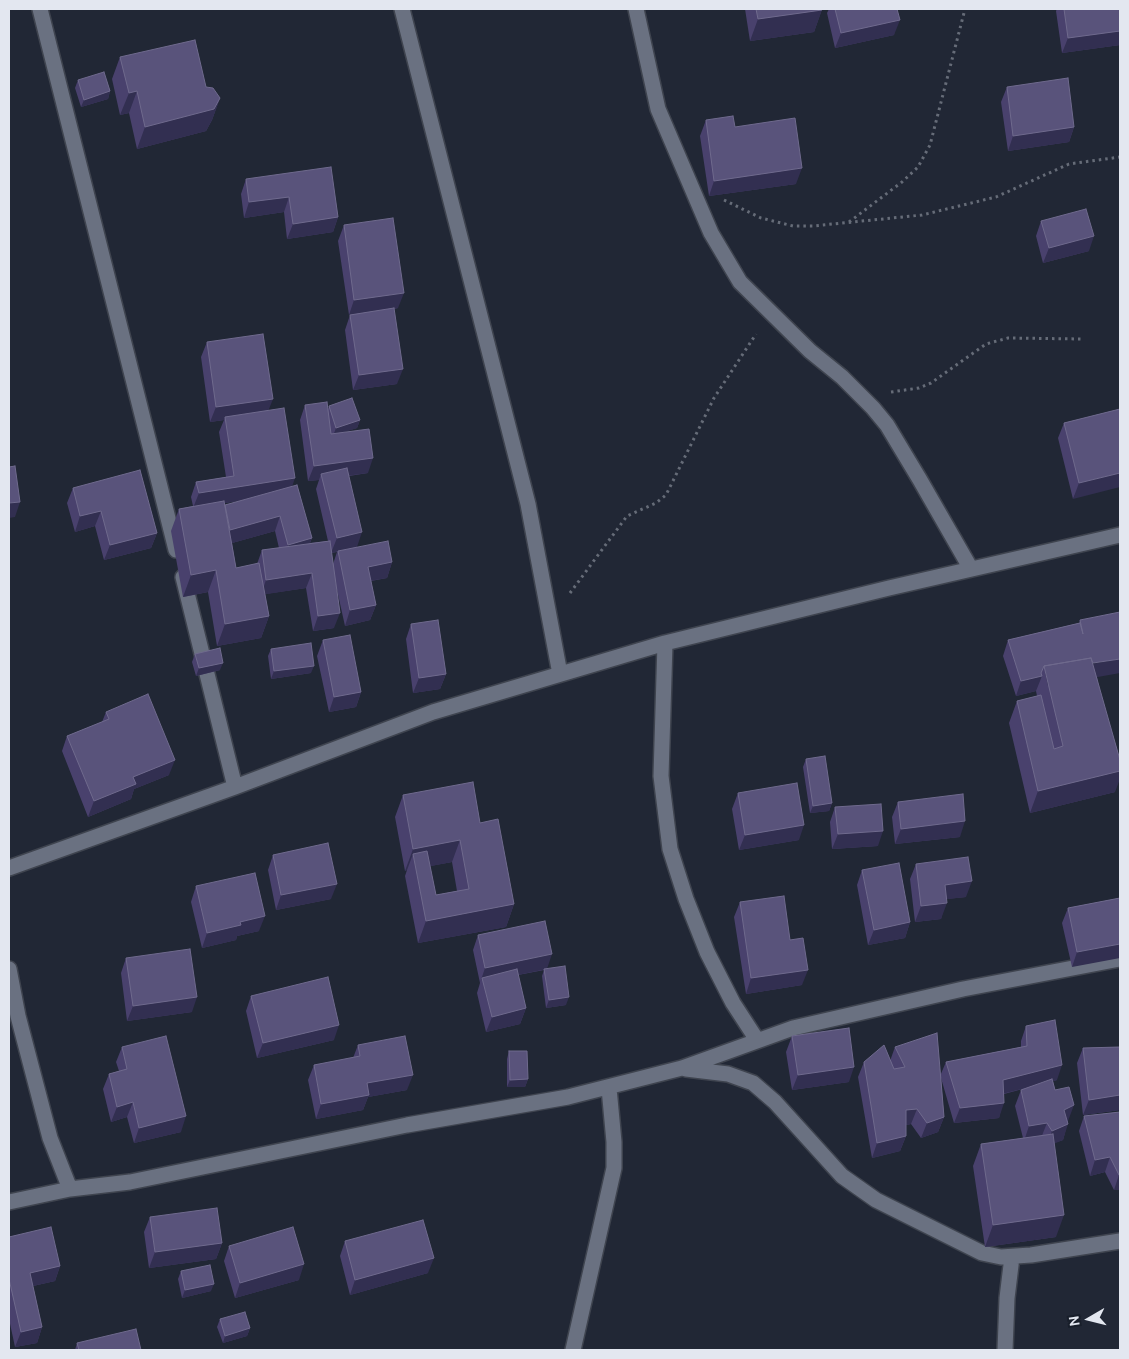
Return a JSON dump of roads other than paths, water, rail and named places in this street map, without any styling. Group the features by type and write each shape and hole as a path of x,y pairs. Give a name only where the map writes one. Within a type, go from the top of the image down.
{"street":[{"path":"40,9 236,787"},
{"path":"402,9 528,504 560,674"},
{"path":"636,9 658,109 686,179 711,233 740,282 861,396 887,425 970,569"},
{"path":"9,868 236,787 433,712 665,643 970,569 1120,535"},
{"path":"665,643 661,776 670,849 686,899 707,952 733,1003 757,1040"},
{"path":"9,1202 70,1189 130,1182 408,1125 519,1107 609,1088 682,1068 793,1028 849,1014 1120,959"},
{"path":"9,969 18,1016 50,1138 70,1189"},
{"path":"682,1068 728,1074 753,1083 775,1102 842,1176 876,1200 982,1253 992,1256 1012,1257 1120,1241"},
{"path":"573,1350 611,1189 614,1168 614,1142 609,1088"},
{"path":"1005,1350 1007,1298 1012,1257"}]}
